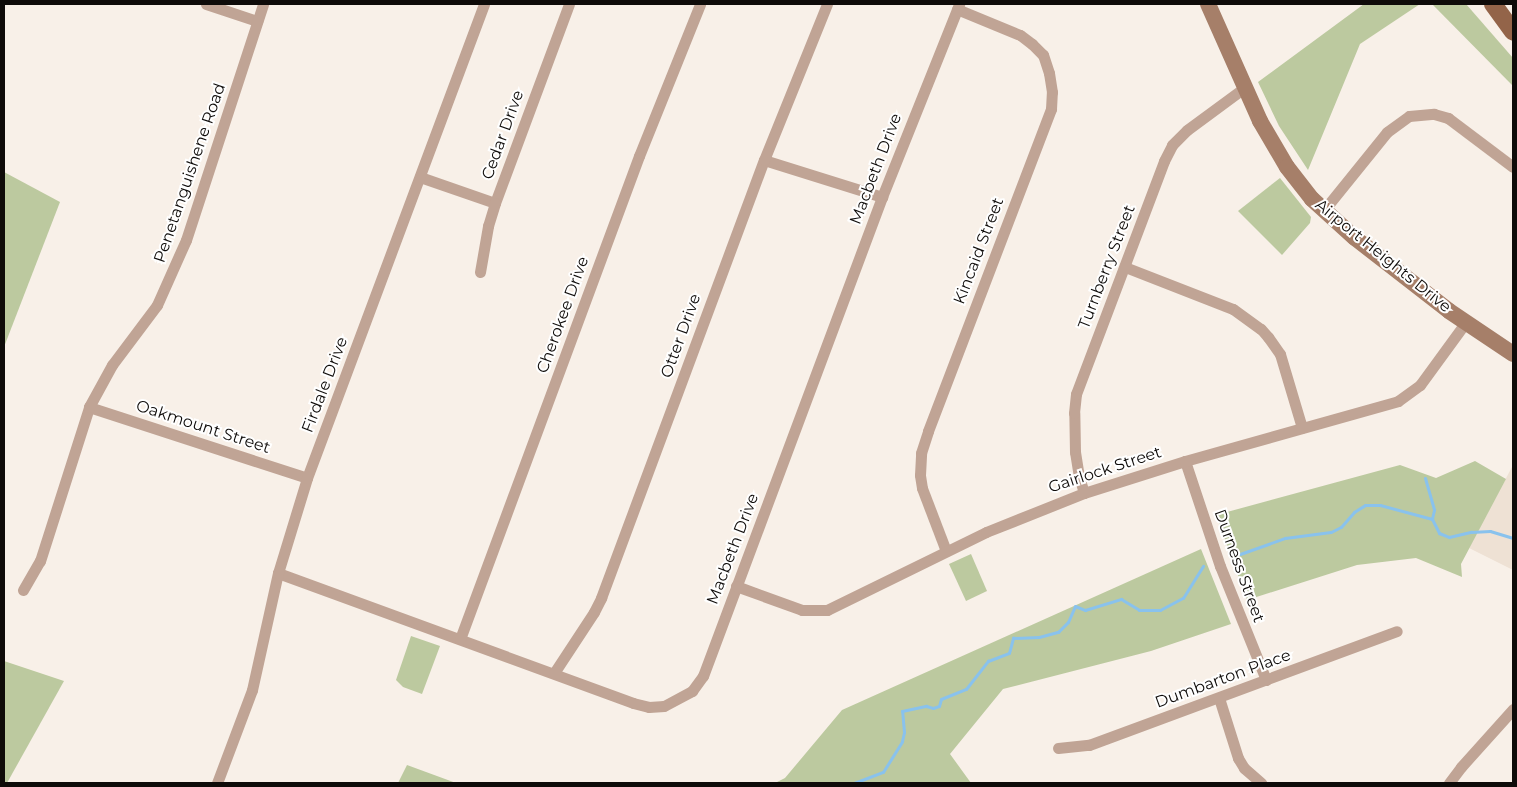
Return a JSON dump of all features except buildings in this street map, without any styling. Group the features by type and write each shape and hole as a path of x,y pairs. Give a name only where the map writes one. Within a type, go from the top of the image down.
{"main road":[{"path":"1493,4 1513,32"}],"street":[{"path":"206,4 257,21"},
{"name":"Penetanguishene Road","path":"24,590 40,561 89,407 112,366 157,305 174,269 214,159 263,4"},
{"name":"Firdale Drive","path":"216,783 252,690 278,573 307,478 484,4"},
{"name":"Cedar Drive","path":"420,177 495,203 569,4"},
{"name":"Cherokee Drive","path":"460,639 636,165 700,4"},
{"name":"Otter Drive","path":"554,674 601,598 764,160 827,4"},
{"name":"Airport Heights Drive","path":"1208,4 1244,88 1287,167 1312,199 1355,238 1466,322 1513,354"},
{"name":"Macbeth Drive","path":"278,573 605,694 649,707 664,706 692,691 703,676 882,197 958,6"},
{"name":"Kincaid Street","path":"946,551 922,488 920,475 922,453 928,431 1051,109 1052,92 1049,73 1043,55 1032,44 1020,35 958,6"},
{"name":"Turnberry Street","path":"1084,493 1077,467 1074,404 1172,145 1187,130 1244,88"},
{"path":"1324,210 1388,132 1409,116 1420,113 1448,118 1513,168"},
{"path":"764,160 882,197"},
{"path":"480,272 488,226 495,203"},
{"path":"1125,267 1233,309 1268,337 1284,366 1302,428"},
{"name":"Gairlock Street","path":"736,586 802,610 827,610 946,551 1033,512 1084,493 1185,461 1398,402 1411,394 1420,385 1466,322"},
{"name":"Oakmount Street","path":"89,407 307,478"},
{"name":"Durness Street","path":"1185,461 1220,566 1266,680"},
{"name":"Dumbarton Place","path":"1058,748 1089,745 1397,631"},
{"path":"1219,698 1238,758 1244,768 1262,783"},
{"path":"1449,783 1513,709"}],"shaded area":[{"path":"1513,465 1513,570 1469,548"}],"green space":[{"path":"1364,4 1420,4 1360,44 1308,170 1279,126 1258,82"},
{"path":"1432,4 1466,4 1513,58 1513,86"},
{"path":"4,172 60,202 4,347"},
{"path":"1280,178 1311,217 1310,223 1282,255 1238,211"},
{"path":"1475,461 1506,479 1461,564 1462,577 1416,558 1357,565 1247,600 1216,515 1400,465 1436,478"},
{"path":"1201,549 1231,624 1151,651 1003,689 950,754 971,783 775,783 785,778 842,710"},
{"path":"971,554 987,591 966,601 949,564"},
{"path":"411,636 440,646 422,694 403,687 396,680"},
{"path":"4,661 64,681 7,783 4,783"},
{"path":"407,765 456,783 398,783"}],"waterway":[{"path":"1425,478 1434,510 1432,519"},
{"path":"1240,554 1285,538 1331,532 1341,527 1354,512 1365,505 1380,505 1432,519 1439,533 1449,537 1471,532 1490,531 1513,538"},
{"path":"854,783 883,772 902,741 904,732 902,711 926,706 933,708 939,706 941,699 966,689 988,661 1009,653 1013,638 1039,637 1058,632 1068,622 1075,606 1085,610 1121,599 1139,610 1160,610 1183,598 1203,566"}]}
